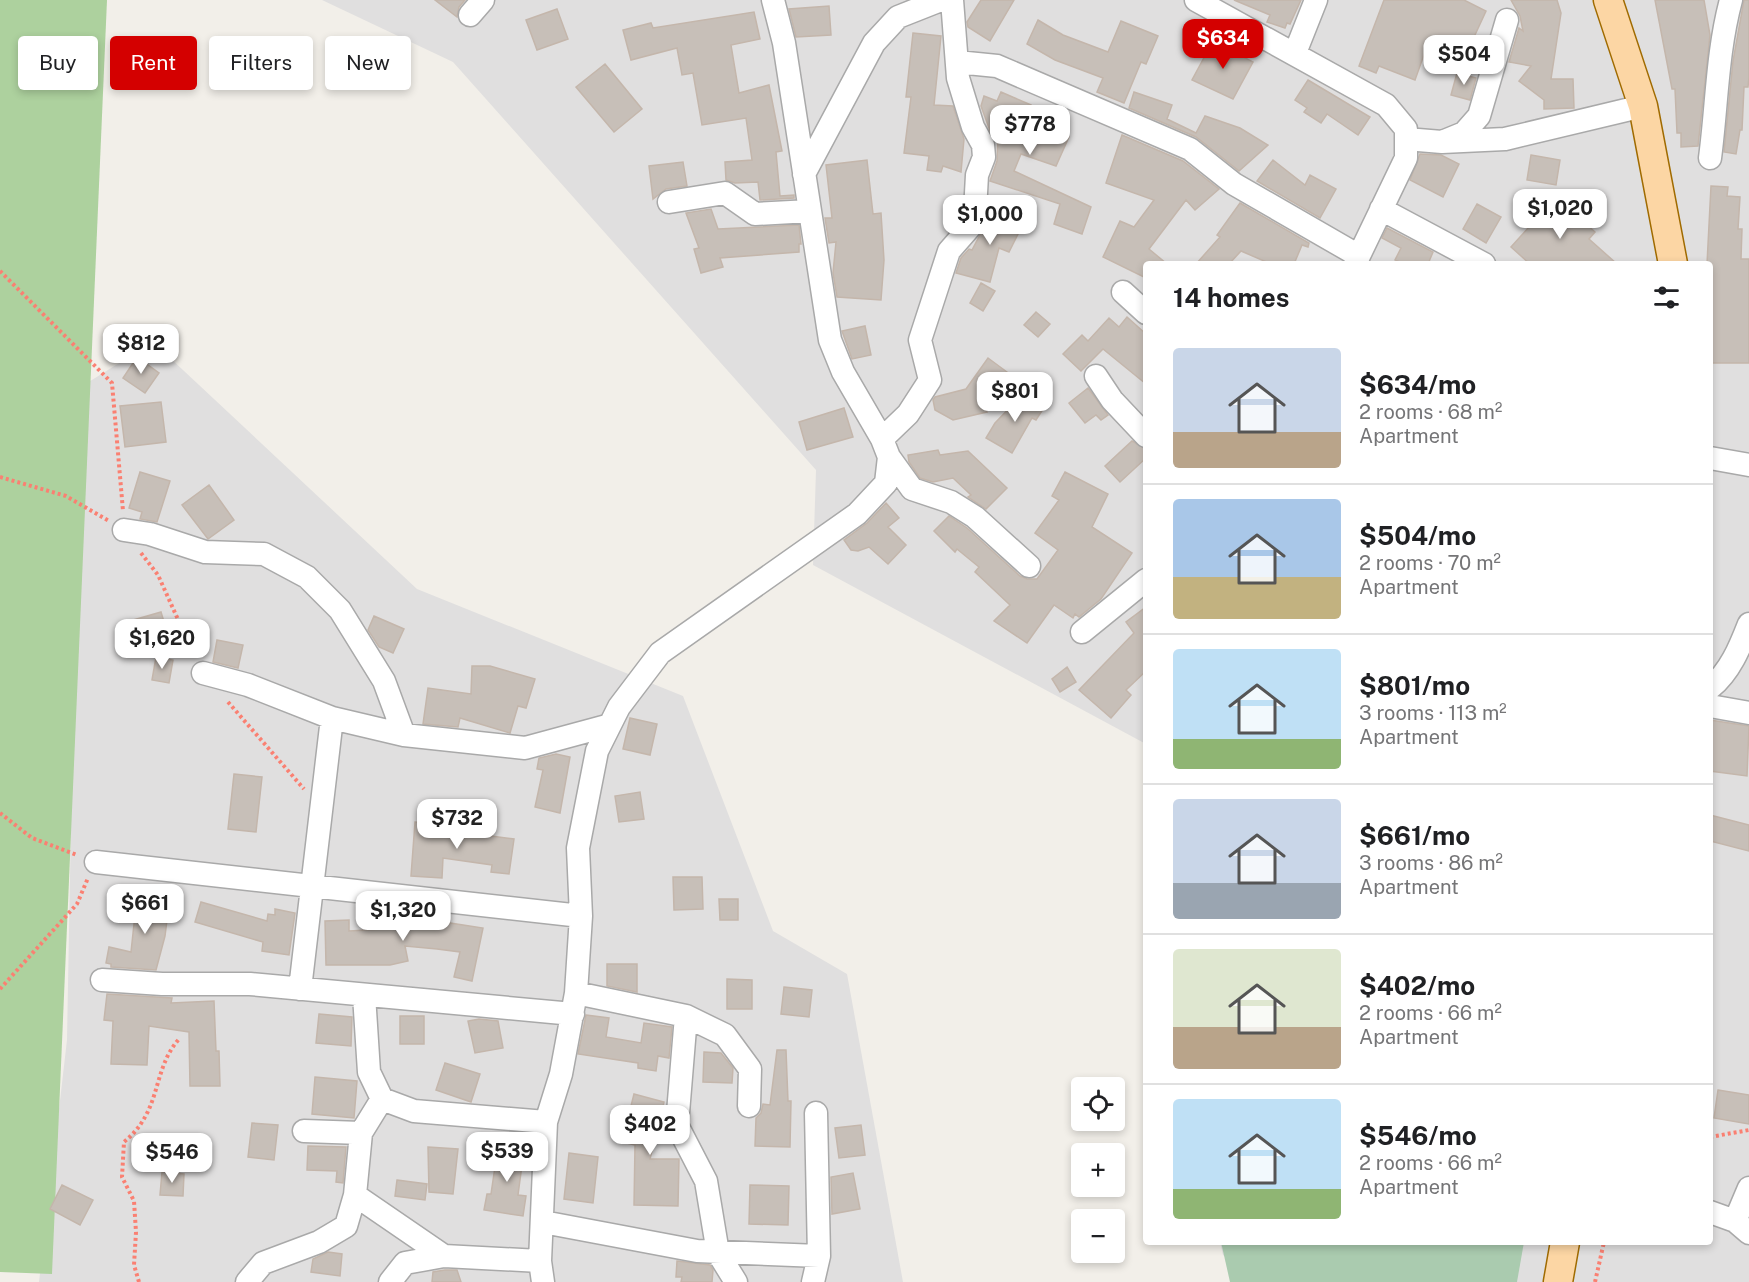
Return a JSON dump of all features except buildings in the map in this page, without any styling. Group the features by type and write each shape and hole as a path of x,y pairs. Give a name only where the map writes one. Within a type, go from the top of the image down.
{"main road":[{"path":"1608,0 1643,106 1672,261"},
{"path":"1558,1282 1564,1245"}],"street":[{"path":"773,0 784,43 830,340 843,372 912,489 951,502 975,517 1029,566"},
{"path":"804,174 874,43 898,17 941,0"},
{"path":"390,1282 405,1263 444,1256 542,1272 546,1122 561,1074 574,1003 581,916 578,848 597,751 619,707 660,653 856,514 886,483 886,448 930,380 920,340 949,251 970,227 975,211 977,175 984,157 984,145 973,127 958,78 952,0"},
{"path":"957,62 997,66 1190,149 1234,184 1357,260 1406,158 1406,129 1386,105 1196,0"},
{"path":"1295,53 1317,0"},
{"path":"1710,158 1716,112 1714,89 1731,0"},
{"path":"1442,142 1464,133 1479,116 1507,20"},
{"path":"1406,140 1442,142 1505,139 1643,106"},
{"path":"669,202 725,193 755,214 810,211"},
{"path":"1381,209 1478,261"},
{"path":"1123,292 1143,310"},
{"path":"1096,376 1112,400 1143,433"},
{"path":"1713,459 1749,465"},
{"path":"124,530 150,534 205,552 264,554 307,577 340,610 384,681 404,735"},
{"path":"1082,632 1143,582"},
{"path":"1713,686 1719,681 1739,650 1749,624"},
{"path":"203,673 248,685 333,718 404,735 525,748 610,725"},
{"path":"1713,707 1749,713"},
{"path":"300,989 333,718"},
{"path":"96,862 581,916"},
{"path":"102,980 162,984 250,984 364,994 574,1003 686,1016 726,1035 750,1069 749,1106"},
{"path":"364,994 369,1072 382,1099 414,1111 546,1122"},
{"path":"686,1016 677,1125 706,1181 718,1252 736,1282"},
{"path":"247,1282 263,1263 319,1242 346,1226 356,1195 361,1133 382,1099"},
{"path":"813,1282 819,1256 816,1113"},
{"path":"304,1131 361,1133"},
{"path":"1713,1213 1742,1227 1749,1188"},
{"path":"356,1195 444,1256"},
{"path":"543,1222 697,1251 819,1256"}],"path":[{"path":"0,271 112,383 124,530"},
{"path":"0,477 66,496 124,530"},
{"path":"0,813 32,838 96,862 77,904 0,989"},
{"path":"139,1282 134,1265 136,1232 134,1201 122,1177 124,1142 139,1130 150,1113 169,1050 179,1039"},
{"path":"1713,1136 1749,1130"},
{"path":"1595,1282 1603,1245"}],"shaded area":[{"path":"322,0 1749,0 1749,1282 1253,1282 1223,1255 1221,1245 1713,1245 1713,261 1143,261 1143,742 813,565 816,470 453,62 411,42 411,36 398,36"},
{"path":"153,342 417,589 683,696 773,931 847,974 903,1282 39,1282 67,1040 79,388"}],"green space":[{"path":"0,0 107,0 52,1274 0,1272"},
{"path":"1222,1245 1523,1245 1517,1282 1230,1282"}]}
